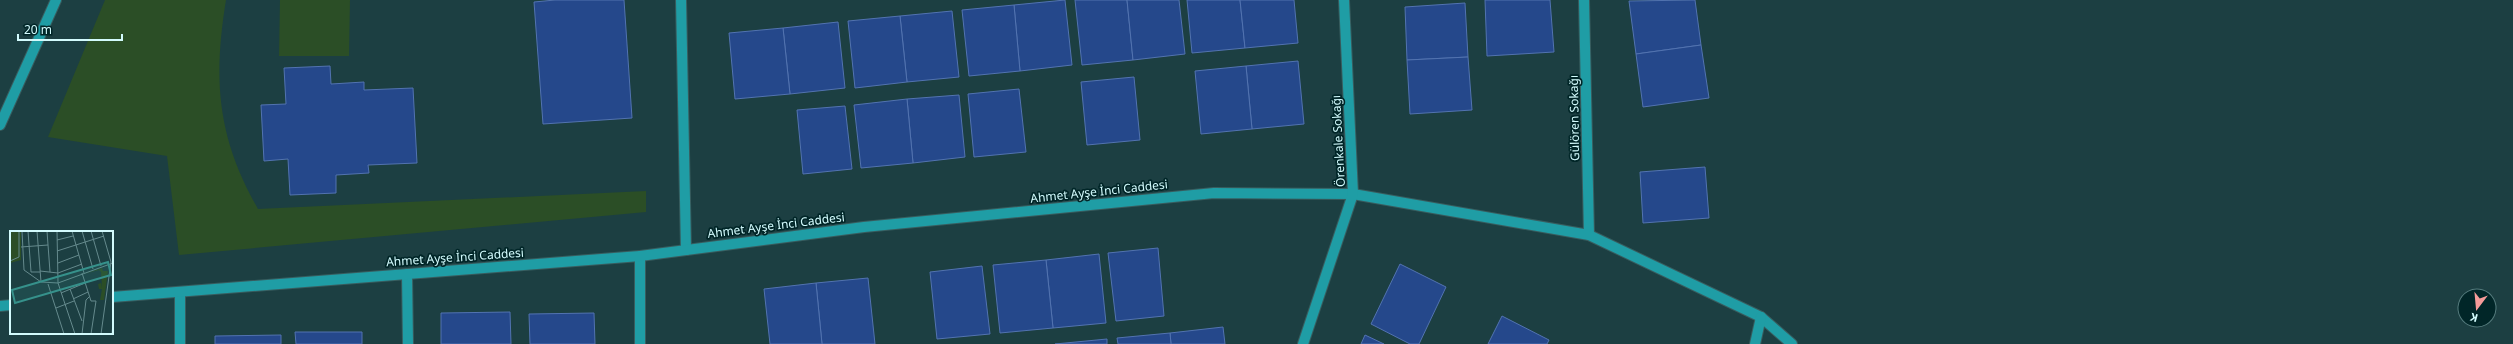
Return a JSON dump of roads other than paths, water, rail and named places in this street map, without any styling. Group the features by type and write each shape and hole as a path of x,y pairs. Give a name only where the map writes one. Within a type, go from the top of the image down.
{"street":[{"path":"0,126 56,0"},
{"path":"681,0 686,250"},
{"name":"Örenkale Sokağı","path":"1303,344 1353,194 1344,0"},
{"name":"Gülören Sokağı","path":"1584,0 1589,235"},
{"name":"Ahmet Ayşe İnci Caddesi","path":"113,297 640,256 864,227 1214,193 1353,194 1589,235 1761,317 1792,344"},
{"path":"640,256 640,344"},
{"path":"407,274 408,344"},
{"path":"180,292 180,344"},
{"path":"0,306 10,305"},
{"path":"1755,344 1761,317"}]}
